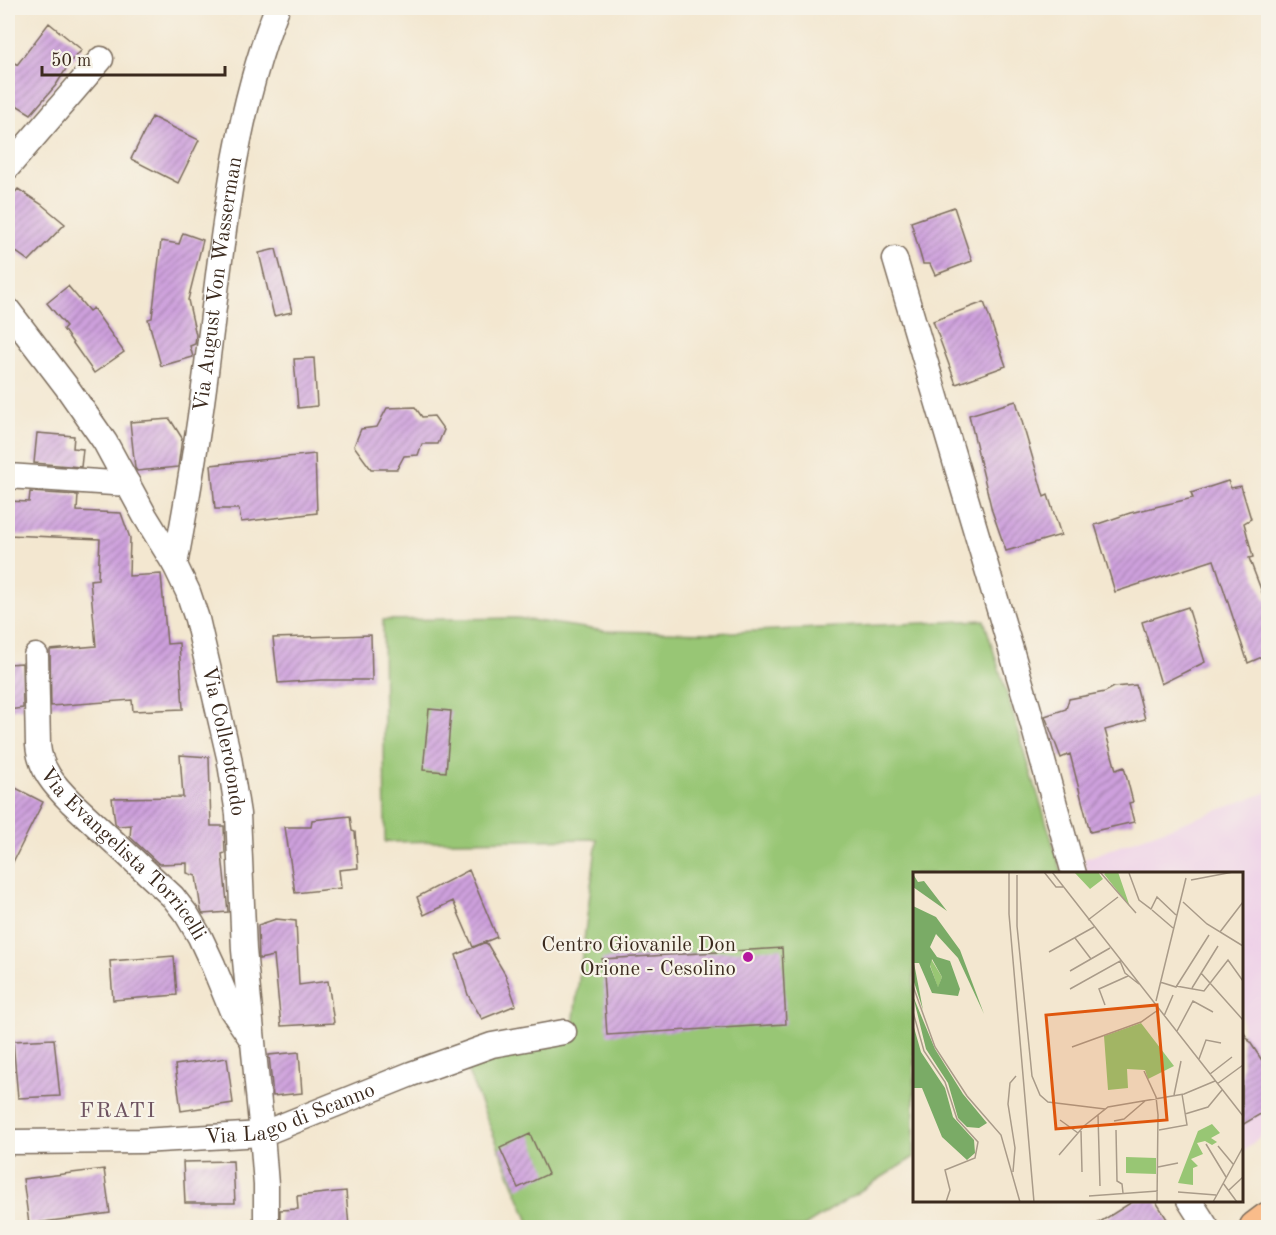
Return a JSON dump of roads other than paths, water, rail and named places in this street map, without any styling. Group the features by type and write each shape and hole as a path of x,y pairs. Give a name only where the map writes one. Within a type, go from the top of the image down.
{"main road":[{"path":"1256,1227 1269,1219"}],"street":[{"name":"Via August Von Wasserman","path":"175,565 197,442 221,245 237,143 258,62 277,8"},
{"path":"8,167 101,59"},
{"path":"895,259 1028,707 1074,872"},
{"name":"Via Collerotondo","path":"8,310 105,442 145,516 175,565 188,592 197,619 229,757 239,832 244,950 262,1134 266,1185 266,1227"},
{"path":"8,476 128,484"},
{"name":"Via Evangelista Torricelli","path":"36,657 38,745 44,769 56,787 177,902 200,937 231,1009 252,1040"},
{"name":"Via Lago di Scanno","path":"8,1142 141,1141 262,1134 411,1074 492,1045 564,1032"},
{"path":"1190,1202 1207,1227"}],"place":[{"name":"Centro Giovanile Don Orione - Cesolino","path":"748,957"}],"district":[{"name":"FRATI","path":"118,1111"}]}
